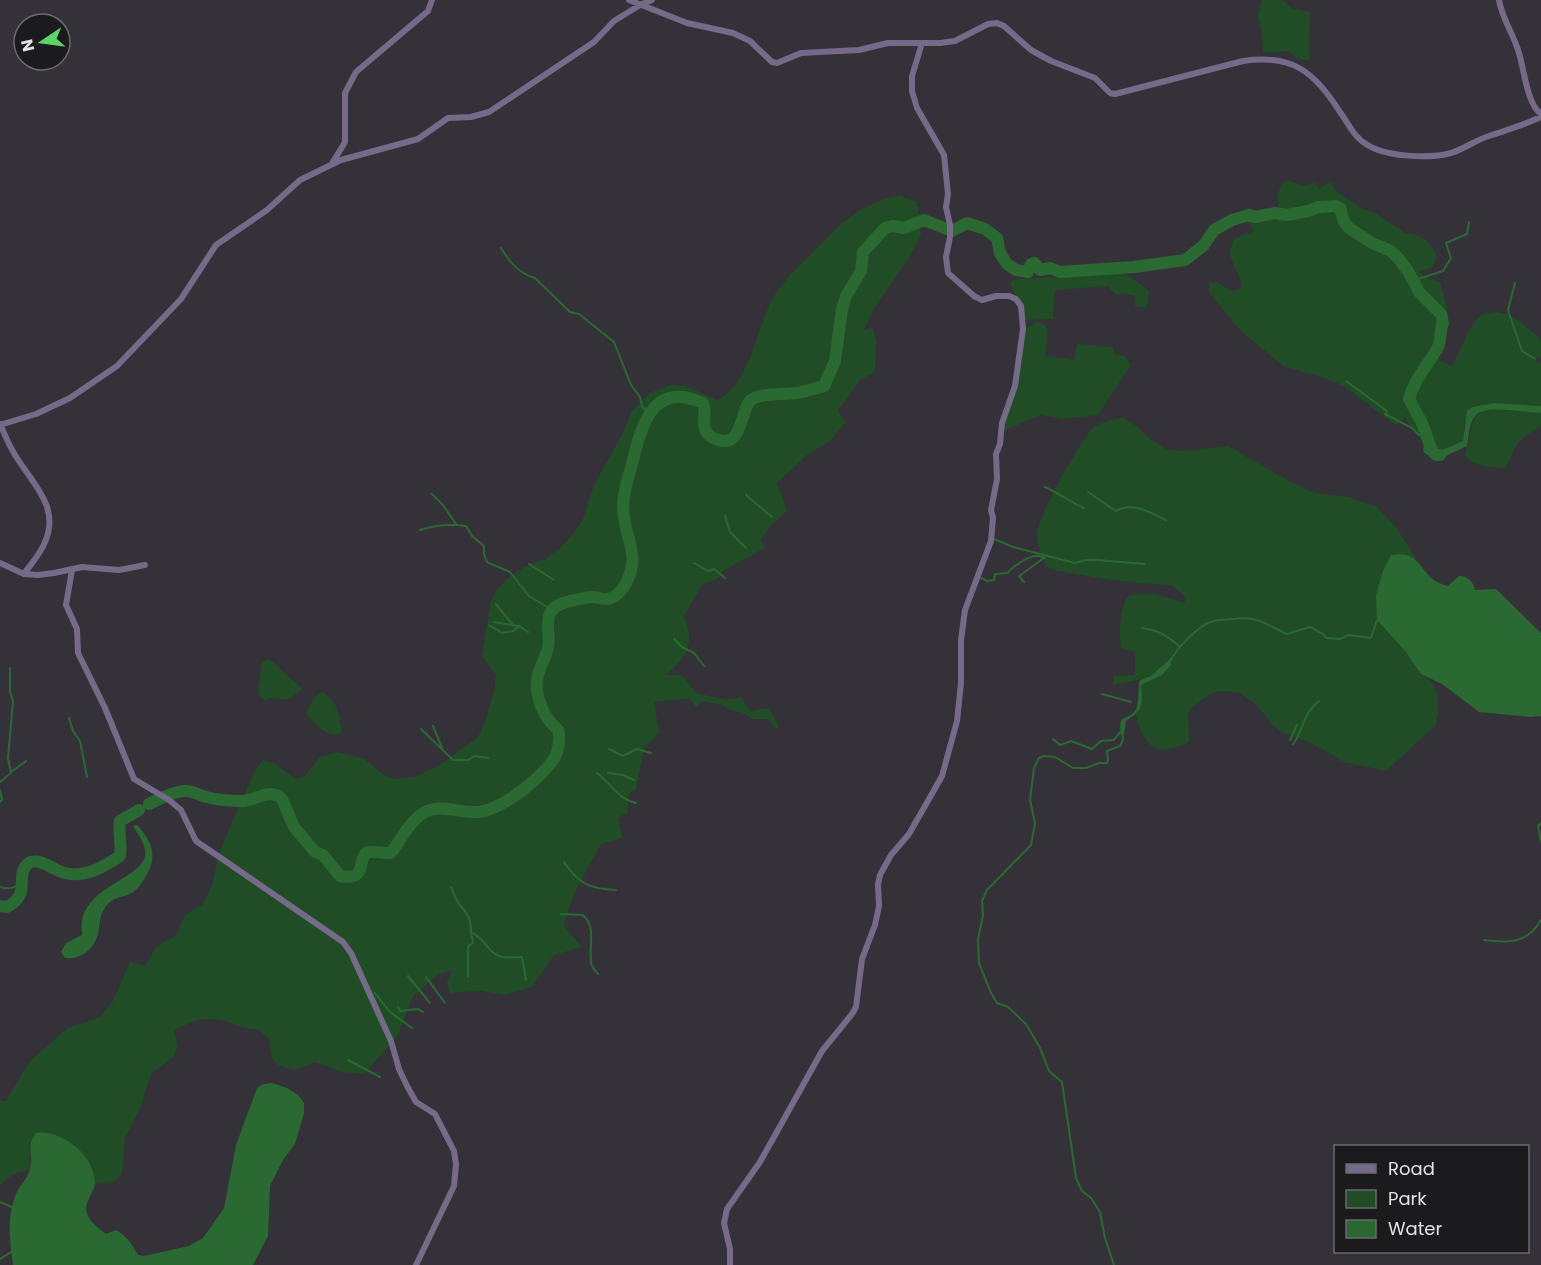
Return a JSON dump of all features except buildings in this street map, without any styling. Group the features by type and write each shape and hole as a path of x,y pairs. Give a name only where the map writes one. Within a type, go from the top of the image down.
{"street":[{"path":"331,165 345,142 345,93 349,82 356,72 428,11 432,0"},
{"path":"629,0 687,23 733,33 750,41 772,62 777,63 801,53 859,50 888,43 955,41 988,24 998,23 1031,50 1051,61 1095,78 1110,93 1115,94 1243,61 1277,58 1292,63 1304,71 1332,99 1353,132 1365,144 1384,153 1417,155 1454,152 1487,136 1541,116 1536,110 1524,75 1520,54 1501,10 1500,0"},
{"path":"24,574 45,543 50,525 50,513 0,424 36,414 70,398 117,366 181,299 216,246 267,210 300,180 331,165 376,149 418,139 448,118 471,117 489,112 594,42 614,21 652,0"},
{"path":"730,1265 730,1249 724,1223 727,1209 760,1162 822,1052 856,1007 862,959 879,906 880,875 891,855 909,834 942,776 959,707 965,610 991,541 991,510 997,479 996,454 1000,444 1002,423 1015,386 1024,320 1021,306 1016,299 1009,296 996,296 982,300 974,296 948,273 946,257 950,225 946,207 948,194 944,155 917,108 912,91 912,76 922,43"},
{"path":"0,563 24,574 38,575 82,567 119,570 145,565"},
{"path":"72,570 66,604 77,629 78,653 105,708 134,779 181,810 196,841 343,942 351,953 391,1041 399,1069 407,1086 416,1102 422,1108 435,1114 453,1151 456,1164 454,1186 416,1265"}],"green space":[{"path":"1262,0 1283,0 1291,8 1310,12 1309,61 1296,58 1289,51 1263,53 1262,32 1258,16"},
{"path":"1286,180 1305,186 1314,182 1319,189 1330,181 1336,191 1364,210 1372,211 1405,233 1417,235 1426,240 1435,251 1436,258 1433,267 1419,272 1429,279 1440,281 1448,311 1446,335 1438,356 1441,362 1452,366 1472,325 1484,314 1500,313 1511,316 1541,339 1541,358 1536,357 1536,361 1541,362 1541,406 1494,403 1472,407 1465,421 1463,441 1440,452 1420,438 1406,418 1395,425 1344,386 1283,366 1240,330 1209,293 1209,283 1217,282 1231,291 1240,289 1241,282 1229,253 1234,239 1254,231 1248,222 1249,215 1256,217 1280,214 1278,195"},
{"path":"899,195 917,202 921,235 909,258 876,305 863,331 873,327 876,342 875,372 860,380 838,411 846,422 831,440 807,455 777,483 787,511 772,524 761,539 765,548 721,572 719,578 702,585 684,616 689,635 687,649 680,661 666,675 682,675 696,693 726,700 741,697 750,711 769,708 778,724 778,729 774,728 769,719 752,719 722,705 702,701 696,708 690,698 654,702 659,733 644,748 636,789 629,794 628,812 618,818 622,838 601,844 574,893 564,926 582,947 554,955 532,987 504,995 482,991 450,994 447,983 451,970 438,975 413,996 398,1035 364,1074 342,1072 315,1062 295,1070 278,1065 272,1058 269,1039 258,1029 249,1029 225,1021 198,1020 174,1031 178,1046 173,1057 151,1074 140,1108 125,1138 122,1174 114,1182 95,1184 93,1169 29,1142 30,1169 12,1175 0,1184 0,1101 6,1101 29,1062 68,1028 100,1017 113,1001 130,962 145,966 156,947 176,935 185,915 203,904 213,883 218,855 255,770 263,760 274,763 296,779 305,776 320,757 337,752 363,758 384,775 395,779 415,777 438,766 478,737 494,691 496,675 482,656 491,602 495,592 506,580 524,567 545,559 573,534 583,519 594,485 625,429 631,412 650,393 670,385 686,386 717,400 728,393 745,369 773,298 790,275 849,218 873,204"},
{"path":"1114,272 1129,276 1149,291 1147,308 1135,306 1134,295 1115,294 1108,286 1055,290 1053,319 1024,320 1010,282 1016,279"},
{"path":"1037,322 1045,325 1048,330 1045,356 1074,360 1077,344 1113,347 1115,354 1125,356 1131,365 1098,415 1063,419 1040,415 1003,431 1012,397 1023,329"},
{"path":"1499,409 1541,413 1541,426 1519,442 1505,468 1478,464 1465,455 1474,418 1481,411"},
{"path":"1123,418 1166,449 1181,451 1228,446 1289,481 1315,493 1349,497 1377,507 1396,527 1417,560 1405,555 1377,620 1405,651 1421,674 1430,680 1438,696 1438,713 1436,725 1386,771 1344,762 1313,744 1282,732 1272,725 1257,705 1240,693 1225,691 1214,692 1191,707 1188,714 1189,742 1186,744 1161,750 1151,746 1147,741 1136,715 1141,704 1141,685 1162,675 1172,663 1171,660 1151,677 1113,685 1113,676 1135,675 1135,651 1121,649 1122,610 1127,597 1134,595 1156,594 1184,603 1186,598 1173,586 1110,580 1053,570 1046,566 1037,538 1039,525 1051,497 1087,436 1099,424"},
{"path":"268,659 303,689 288,700 271,698 265,701 259,696 262,663"},
{"path":"322,692 335,704 342,733 326,732 306,714 315,698"}],"water":[{"path":"1494,403 1541,406 1541,413 1497,410 1481,412 1472,421 1467,446 1439,459 1424,453 1425,445 1440,451 1463,441 1467,411 1472,407"},
{"path":"1391,555 1412,557 1428,575 1448,586 1459,576 1470,580 1475,590 1496,589 1541,633 1541,716 1479,712 1442,684 1421,674 1405,651 1377,620 1376,595 1383,571"},
{"path":"1170,659 1171,665 1162,675 1141,685 1141,706 1126,721 1124,735 1121,734 1122,719 1131,715 1136,709 1140,680 1151,676"},
{"path":"137,825 147,838 152,850 151,863 145,878 135,891 110,902 102,914 95,942 88,950 75,958 65,958 61,952 66,943 82,935 82,921 86,909 94,899 141,864 145,856 145,848 133,826"},
{"path":"272,1083 298,1095 304,1103 304,1113 295,1144 283,1160 270,1186 268,1236 253,1265 13,1265 11,1212 16,1194 29,1172 30,1147 36,1133 56,1135 82,1154 89,1162 95,1182 86,1206 88,1217 106,1234 116,1230 120,1232 138,1255 144,1256 189,1246 203,1238 224,1208 236,1145 257,1088 263,1084"}],"waterway":[{"path":"149,804 170,794 184,791 234,801 273,794 282,799 294,827 315,852 323,855 340,876 349,877 358,873 366,853 391,853 405,832 422,814 436,809 472,812 489,810 522,791 549,765 555,757 559,744 558,730 545,714 537,691 539,673 549,643 548,622 551,612 557,606 570,601 589,597 611,598 622,589 630,575 632,550 624,517 624,496 640,436 652,411 660,402 672,398 686,398 703,403 705,430 713,438 725,441 736,434 747,405 756,397 797,393 824,386 835,361 846,296 861,271 863,252 885,228 893,226 904,228 924,220 952,231 967,223 985,229 997,238 1000,253 1007,264 1016,270 1028,272 1031,264 1034,263 1040,270 1050,268 1060,272 1134,267 1185,260 1204,245 1214,230 1232,220 1249,215 1255,217 1275,213 1287,215 1318,207 1336,206 1340,208 1344,222 1349,228 1372,243 1391,251 1398,258 1419,292 1441,314 1443,323 1439,344 1414,385 1409,399 1422,423 1432,451 1440,455"},
{"path":"1417,289 1418,279 1443,271 1451,258 1446,243 1467,234 1469,222"},
{"path":"501,248 519,270 535,278 570,312 579,314 614,342 642,406 645,410 653,409"},
{"path":"1515,283 1508,310 1522,351 1535,359"},
{"path":"1346,381 1387,411 1385,414 1412,428 1419,435 1426,433"},
{"path":"1045,487 1084,508"},
{"path":"1088,492 1116,511 1128,507 1135,508 1148,511 1166,520"},
{"path":"432,494 456,524"},
{"path":"746,495 772,517"},
{"path":"725,516 730,532 746,548"},
{"path":"420,530 443,525 466,526 472,536 484,546 487,562 510,572 529,596 552,610"},
{"path":"994,539 1013,547 1075,563 1097,560 1145,564"},
{"path":"981,578 987,581 994,580 995,574 1008,573 1016,565 1029,558 1037,556 1045,558"},
{"path":"1024,582 1019,576 1044,558"},
{"path":"694,563 708,571 714,569 725,578"},
{"path":"529,564 554,580"},
{"path":"496,604 513,625"},
{"path":"1171,660 1183,643 1195,632 1217,620 1251,618 1287,634 1310,627 1326,638 1340,639 1349,635 1371,638 1377,620"},
{"path":"494,622 518,626"},
{"path":"489,625 502,633 513,631 519,626 528,632"},
{"path":"1142,628 1163,634 1180,647"},
{"path":"674,639 682,647 694,653 704,666"},
{"path":"0,782 11,773 8,758 13,701 10,692 10,668"},
{"path":"1102,694 1131,702"},
{"path":"1293,744 1309,711 1319,701"},
{"path":"69,718 73,731 80,741 87,777"},
{"path":"1290,740 1297,725"},
{"path":"433,726 442,748"},
{"path":"421,729 453,760 468,760 474,756 488,758"},
{"path":"1053,739 1060,745 1071,741 1092,749 1101,741 1114,740 1121,731"},
{"path":"1114,1265 1105,1238 1100,1212 1091,1198 1082,1191 1076,1178 1062,1082 1049,1071 1040,1048 1026,1024 1008,1007 997,1003 991,993 979,963 978,939 983,915 982,901 987,890 1031,845 1035,823 1030,800 1034,768 1039,758 1055,757 1073,768 1086,768 1099,763 1107,763 1107,751 1120,746 1123,740 1122,731"},
{"path":"609,749 623,756 637,749 651,753"},
{"path":"11,772 26,761"},
{"path":"597,773 620,795 636,803"},
{"path":"608,773 623,775 634,780"},
{"path":"0,790 2,800 0,802"},
{"path":"0,906 7,907 15,901 21,890 23,872 30,862 41,862 65,873 82,874 98,869 120,856 120,821 139,810"},
{"path":"1541,823 1538,826 1541,842"},
{"path":"564,862 575,876 586,884 616,890"},
{"path":"0,887 13,888 23,880"},
{"path":"451,887 457,901 469,917 471,932 497,955 522,957 526,980"},
{"path":"561,914 583,915 587,921 591,933 592,966 598,974"},
{"path":"1484,940 1501,942 1523,938 1530,934 1541,920"},
{"path":"468,977 468,946 473,943 471,932"},
{"path":"408,976 430,1003"},
{"path":"426,977 445,1003"},
{"path":"375,993 390,1012 412,1028"},
{"path":"398,1007 400,1011 418,1009 423,1012"},
{"path":"348,1060 380,1077"},
{"path":"0,1202 14,1208"},
{"path":"0,1259 13,1251"}]}
